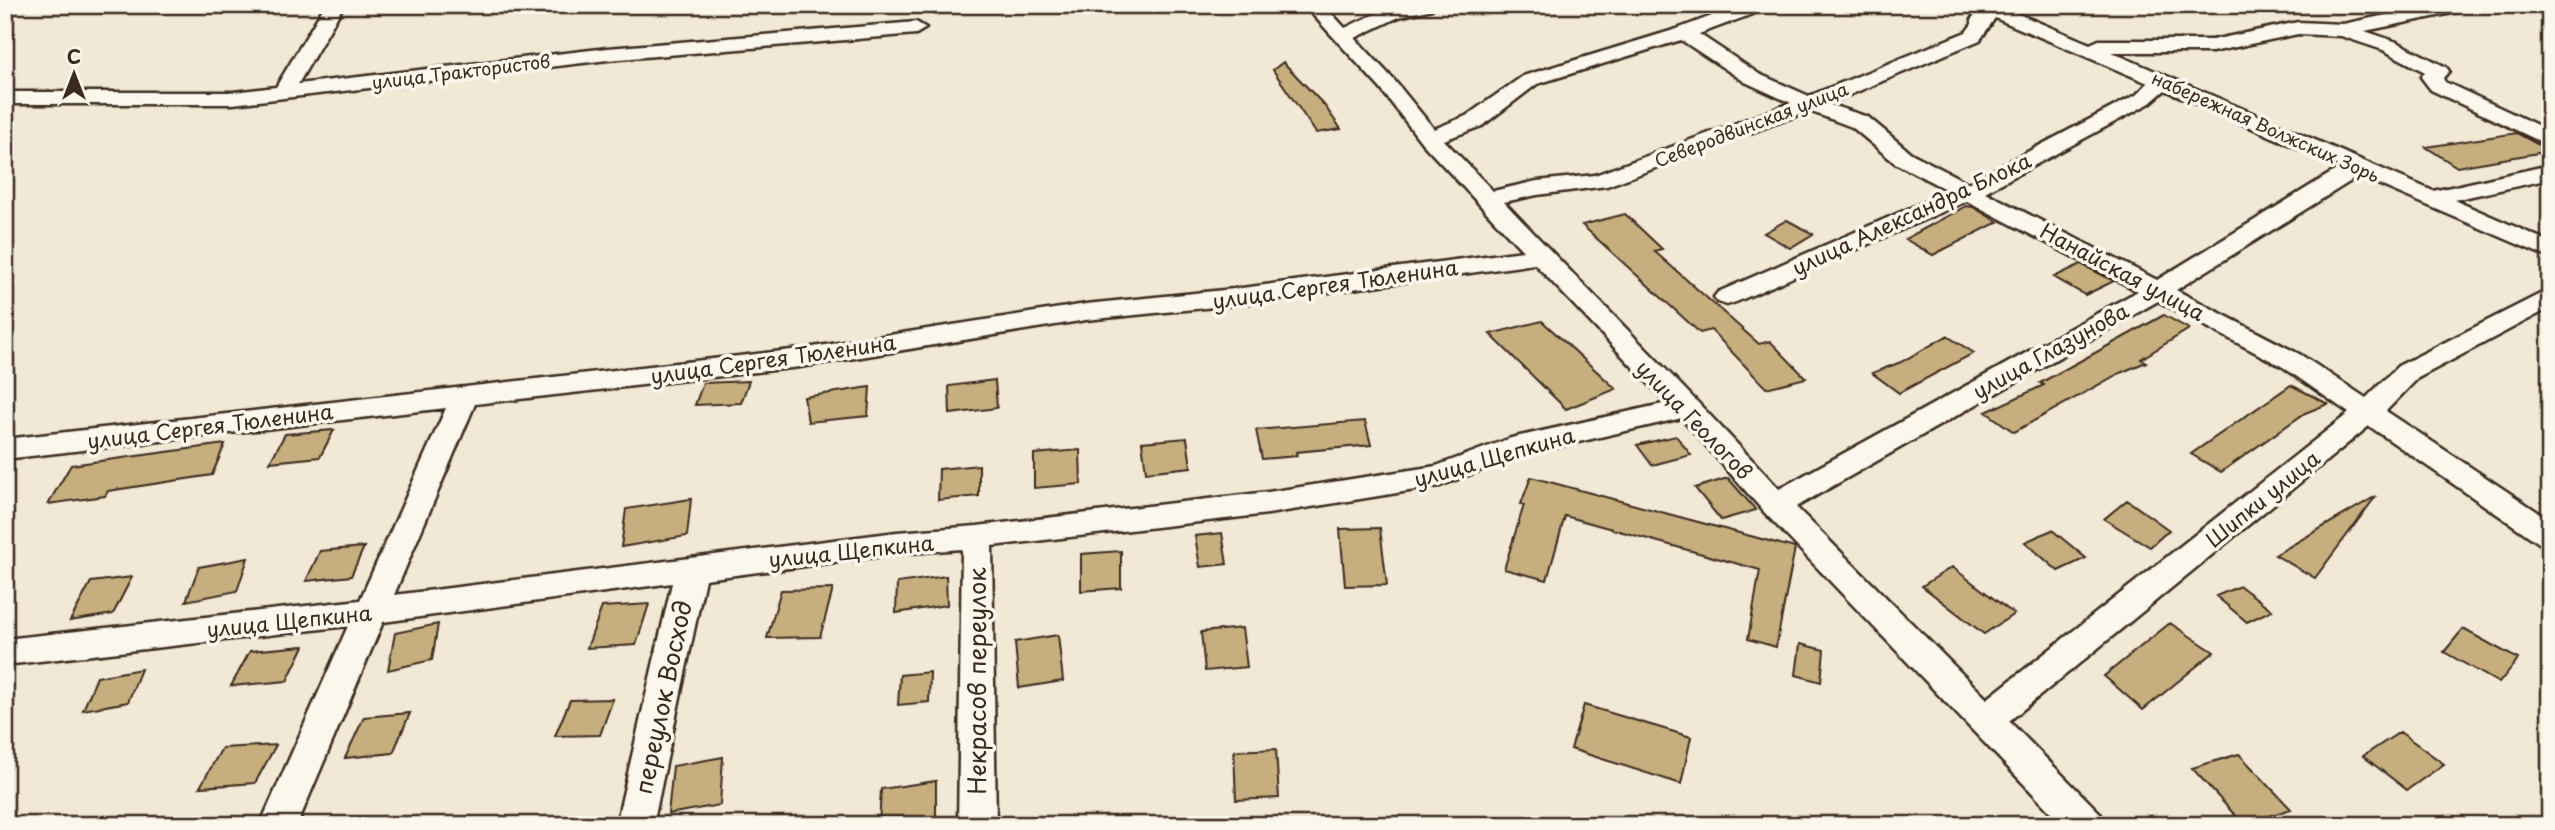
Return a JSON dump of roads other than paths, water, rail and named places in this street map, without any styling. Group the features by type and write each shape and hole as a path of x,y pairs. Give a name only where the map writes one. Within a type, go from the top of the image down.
{"street":[{"path":"283,92 335,5"},
{"name":"улица Геологов","path":"1312,5 1387,84 1430,138 1540,256 1688,407 1776,505 2087,825"},
{"path":"1342,37 1392,13 1425,5"},
{"path":"1430,138 1474,121 1530,80 1684,33 1759,5"},
{"path":"2078,46 2212,46 2298,28 2343,30 2462,5"},
{"name":"набережная Волжских Зорь","path":"1987,8 2162,80 2550,251"},
{"name":"Северодвинская улица","path":"1488,199 1537,188 1599,181 1809,104 1973,36 1982,25 1987,8"},
{"name":"улица Трактористов","path":"5,98 233,98 608,54 916,28"},
{"path":"2343,30 2390,46 2439,71 2431,77 2438,86 2550,139"},
{"name":"Нанайская улица","path":"1684,33 1752,78 1809,104 1860,122 1903,158 2160,289 2292,360 2550,535"},
{"name":"улица Александра Блока","path":"1727,297 1969,191 2143,100 2162,80"},
{"name":"улица Глазунова","path":"1776,505 2160,289 2357,167"},
{"path":"2434,198 2550,172"},
{"name":"улица Сергея Тюленина","path":"7,451 465,395 800,358 1086,312 1234,297 1540,256"},
{"name":"Шипки улица","path":"1986,720 2367,413 2408,372 2511,320 2550,297"},
{"path":"278,825 465,395"},
{"name":"улица Щепкина","path":"5,652 372,611 424,602 897,543 977,537 1268,503 1440,476 1511,447 1688,407"},
{"name":"Некрасов переулок","path":"977,537 977,825"},
{"name":"переулок Восход","path":"634,825 691,569"}]}
